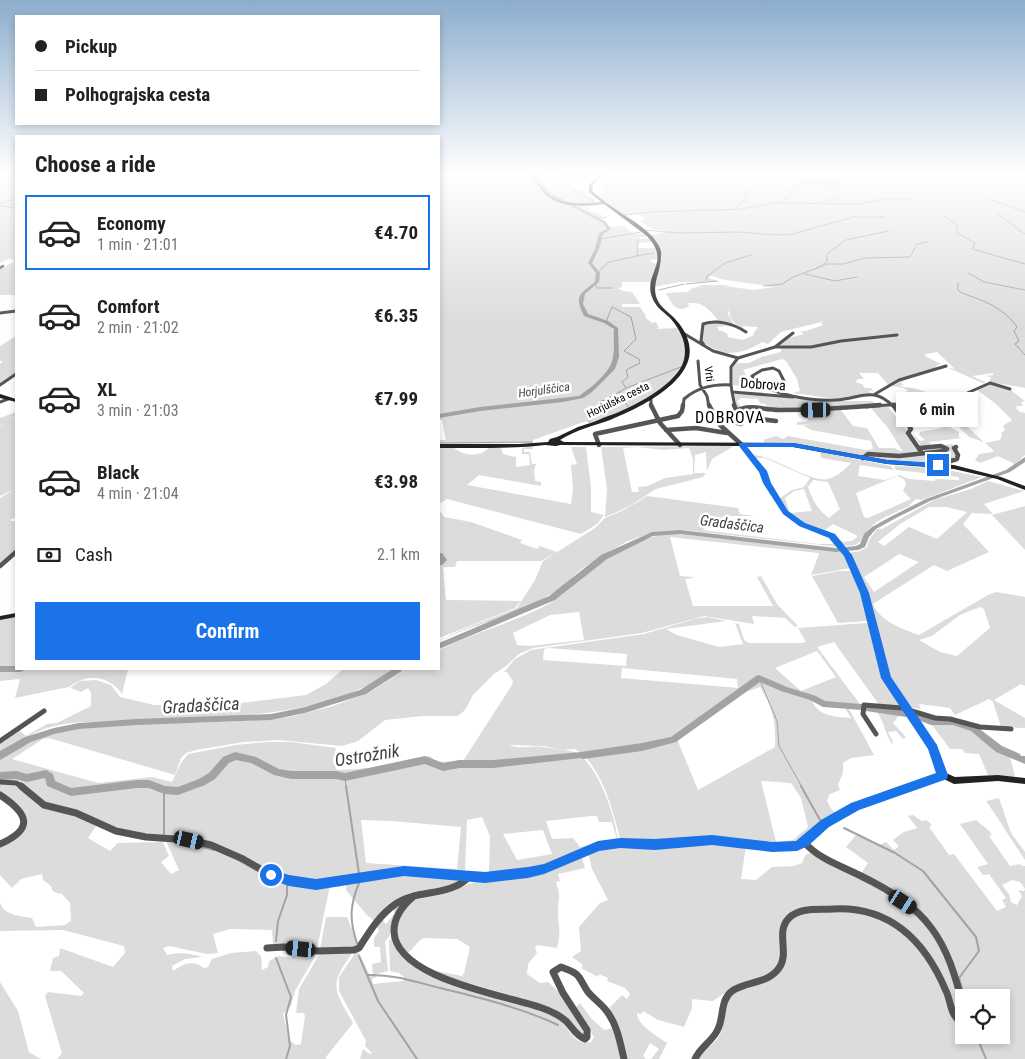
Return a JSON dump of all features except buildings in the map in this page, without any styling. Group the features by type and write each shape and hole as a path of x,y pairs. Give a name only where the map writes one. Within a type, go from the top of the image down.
{"street":[{"name":"Horjulska cesta","path":"559,442 651,397 673,380 685,366 688,349 682,332 674,320 658,305 654,297 652,287 660,259 658,246 633,223"},
{"path":"0,313 15,311"},
{"path":"704,345 701,341 703,324 708,321 737,327 746,332"},
{"path":"682,332 713,350 738,358 775,346 793,333"},
{"path":"775,346 811,347 838,341 897,335"},
{"name":"Dobrova","path":"738,358 731,367 732,392 799,396"},
{"name":"Vrti","path":"698,361 702,388"},
{"path":"754,379 779,384 785,383 779,372 773,368 753,373 754,379 763,386 799,396 835,400 875,394 902,380 946,366"},
{"path":"0,384 15,375"},
{"path":"737,411 748,406 768,410 833,409 949,398 971,391 987,383 1010,389"},
{"path":"599,445 595,434 658,422 678,416 682,411 684,399 702,388 731,385"},
{"path":"702,388 708,396 709,407 720,425 742,445 763,471 767,483 790,516 802,525 832,536 848,555 865,593 886,678 933,748 943,775 954,780 998,778 1025,781"},
{"path":"716,417 741,424 736,416 737,411 732,392"},
{"path":"875,394 890,403 911,428 908,433 921,450"},
{"path":"0,396 15,401"},
{"path":"651,397 652,412 658,422 680,445"},
{"path":"0,402 8,399"},
{"path":"737,411 750,418 776,421"},
{"path":"666,430 696,428 730,433"},
{"path":"440,446 519,446 550,443 554,445 559,442 599,445 793,445 887,462 938,465 981,473 1007,480 1025,488"},
{"path":"863,458 868,454 899,456 921,450 941,446 947,449 944,451 921,450"},
{"path":"938,465 943,462 957,460 958,455 954,448 956,447"},
{"path":"0,566 15,553"},
{"path":"8,559 15,558"},
{"path":"0,618 15,615"},
{"path":"876,734 863,714 864,705 956,720 980,727 1011,729"},
{"path":"0,741 44,711"},
{"path":"0,782 16,783 25,788 44,805 76,813 116,831 146,837 189,840 212,845 243,859 271,875 289,881 316,885 404,871 469,877 528,873 544,869 598,846 620,843 655,845 712,840 787,847 804,842 825,824 855,807 943,775"},
{"path":"0,795 6,798 20,814 25,824 16,837 0,844"},
{"path":"804,842 819,857 862,877 917,911 939,938 947,953 957,989"},
{"path":"267,948 284,947 318,951 354,950 359,948 376,922 388,910 403,900 463,884 469,877"},
{"path":"414,896 400,911 394,930 398,949 414,963 447,979 512,997 552,1012 568,1023 578,1037 585,1039 588,1034 587,1030 563,993 553,972 561,967 572,970 584,981 588,992 606,1010 619,1035 624,1059"},
{"path":"694,1059 715,1036 720,1026 722,1002 727,994 736,988 778,972 784,956 784,928 786,920 793,914 804,910 854,908 889,921 906,932 932,960 948,995 955,1018"}],"shaded area":[{"path":"0,223 15,223 15,295 0,295 0,269 14,262 14,260 10,258 0,263"},
{"path":"440,223 603,223 607,229 599,233 601,235 609,229 609,227 624,226 634,234 645,234 648,237 639,237 640,239 649,238 653,242 637,243 637,248 657,248 655,252 658,253 658,259 648,260 658,265 651,282 622,282 622,287 618,288 623,291 632,292 640,304 622,304 622,307 640,307 646,318 652,323 656,322 659,328 656,329 678,328 685,341 685,360 678,373 667,385 619,412 591,424 586,421 533,440 533,443 440,444 440,440 446,440 442,420 440,420"},
{"path":"644,223 1025,223 1025,388 989,382 991,377 985,376 993,375 993,373 972,376 985,382 985,384 948,368 955,369 937,352 926,354 925,356 941,364 936,366 938,368 928,371 942,368 903,381 901,383 904,385 898,386 923,391 932,396 937,399 930,395 899,399 896,397 902,396 903,393 908,391 904,388 891,386 914,375 899,380 889,386 878,373 859,373 864,379 858,379 855,382 862,384 865,388 871,388 874,392 868,390 872,394 837,399 793,393 800,391 797,379 786,361 782,359 743,370 746,375 743,378 744,383 773,391 733,385 733,368 737,363 749,363 761,357 781,352 781,348 784,346 780,345 789,338 804,334 800,331 806,331 823,325 821,323 826,317 821,322 781,332 768,344 762,342 740,352 726,352 710,347 702,341 704,324 711,321 725,325 713,321 718,319 702,305 688,303 689,306 685,308 675,307 666,293 687,292 703,285 730,285 725,286 754,290 774,287 720,279 713,276 708,277 719,282 679,282 654,287 661,255 659,249 649,236 669,231 652,229","holes":["730,307 732,320 742,328 743,326 758,327 754,335 743,340 728,337 727,335 729,335 721,330 720,332 717,327 734,325 728,314"]},
{"path":"15,337 15,374 0,384 0,364 3,361 0,361 0,346"},
{"path":"989,383 1008,388 1025,401 1021,402 1023,406 1017,406 1016,408 1020,412 1025,413 1025,455 1015,464 998,456 980,463 975,460 979,454 993,452 985,443 1000,440 1001,433 1005,430 1003,426 1012,420 996,404 976,389"},
{"path":"735,394 872,401 876,404 839,408 767,409 766,404 760,403 758,399 741,398 737,401 741,407 737,408 733,397"},
{"path":"938,400 984,442 969,437 958,426 950,427 959,432 959,437 962,438 929,442 932,446 953,444 954,453 958,457 945,462 929,464 888,461 802,445 765,443 763,440 776,436 783,439 788,436 866,450 873,449 871,441 811,430 803,425 811,424 797,425 797,422 808,421 807,416 823,415 821,410 840,409 853,426 867,428 879,448 894,448 903,452 888,428 869,406 890,406 888,407 907,430 906,432 917,446 921,446 911,432 920,441 925,440 919,435 920,432 942,428 937,424 937,421 954,421 941,409 943,412 932,414 920,403"},
{"path":"15,412 15,417 11,419 15,417 15,489 0,496 0,427 4,424 0,426 0,418"},
{"path":"532,446 533,449 524,449 524,452 530,452 532,464 536,464 534,470 535,481 541,482 541,486 479,475 467,485 571,504 573,489 571,465 577,464 571,447 586,447 591,488 591,512 604,515 597,524 581,534 447,499 440,503 440,447 454,448 462,453 472,455 482,453 489,448 501,448 503,454 516,457 516,467 530,465 529,454 522,454 522,448"},
{"path":"734,446 712,459 707,471 706,452 695,455 694,473 706,473 703,477 656,489 628,507 605,517 607,489 601,447","holes":["638,447 663,450 689,448 693,459 693,474 665,478 648,486 638,487 639,492 632,492 623,448"]},
{"path":"747,448 753,455 762,456 820,479 828,479 834,476 851,463 821,458 820,452 891,466 894,470 860,465 858,476 885,480 899,475 909,479 959,480 959,477 896,470 894,466 938,468 982,477 922,500 916,499 910,506 875,523 861,541 855,545 844,546 832,536 799,522 787,511 780,498 792,490 804,487 810,478 765,458 755,458","holes":["897,476 904,479 906,484 903,491 911,499 868,518 864,517 856,493","813,480 828,482 840,509 829,518 816,505 808,487","804,489 812,511 790,513 785,498 794,491","833,524 857,537 852,541 843,542 825,530"]},
{"path":"988,481 1024,491 984,504 993,514 972,513 963,524 989,552 947,571 934,565 873,604 886,620 919,635 996,592 1025,597 1025,686 1021,684 994,700 1025,718 1025,728 1001,727 993,702 989,699 955,715 950,708 919,704 921,709 908,707 886,673 890,673 890,671 886,670 880,646 849,553 860,551 867,547 869,540 877,529 882,529 934,500 971,489","holes":["929,507 946,507 967,512 937,539 909,527 884,546 878,542 900,524","899,554 919,562 874,592 864,577","980,607 984,609 990,628 957,656 940,652 919,640 932,636 960,615"]},
{"path":"15,489 15,518 11,519 11,521 15,521 15,552 0,565 0,498"},
{"path":"647,496 738,508 740,514 755,516 724,516 702,530 818,544 838,544 840,547 683,530 654,532 628,541 604,554 580,570 561,588 525,609 440,641 459,631 517,608 535,580 543,561 595,528 605,518 624,510"},
{"path":"1025,506 1025,550 992,515"},
{"path":"440,511 444,517 471,522 522,540 520,543 537,549 540,546 557,552 541,561 457,561 455,567 443,567 446,600 521,601 515,608 440,638"},
{"path":"669,533 844,552 851,568 811,575 818,553 670,537 680,576 693,577 685,579 693,606 773,606 757,577 761,576 777,604 798,626 795,627 785,618 752,616 754,624 704,616 642,633 533,648 519,654 494,674 473,695 465,710 458,716 423,716 385,720 358,741 342,746 278,740 244,742 196,750 186,753 181,758 175,775 49,738 43,739 12,759 98,783 152,777 172,782 181,763 188,754 236,745 267,742 291,742 336,748 333,762 337,770 370,768 430,756 436,762 463,761 512,685 513,681 507,672 504,672 515,659 531,650 644,634 698,618 708,617 726,621 666,629 677,635 719,647 743,644 735,623 739,624 744,640 749,643 802,643 806,642 798,628 867,623 873,631 901,706 880,706 834,642 817,647 860,704 860,710 849,709 874,755 851,758 843,763 843,773 838,785 840,790 830,794 827,801 832,810 838,814 794,845 621,841 605,790 599,777 584,756 575,749 563,750 577,753 585,760 599,780 610,806 618,841 541,868 485,875 422,870 321,883 303,882 276,874 238,854 162,836 127,831 48,805 22,782 0,781 0,758 53,733 137,723 270,720 333,706 370,692 404,670 440,670 440,650 545,606 557,599 606,559 636,543 658,535","holes":["579,612 584,640 531,646 517,645 513,633 550,615","544,649 627,654 626,666 543,660","817,651 836,677 801,691 775,668","622,668 737,679 738,688 621,678","760,687 773,716 775,747 698,790 677,739 742,693","812,701 821,705 845,708 851,718 823,713","509,745 544,746 561,750 517,747","761,781 791,783 801,798 808,827 793,840 776,842","597,816 599,822 612,822 617,840 580,847 573,838 552,839 546,821","482,817 490,836 489,872 465,871 467,820","361,820 461,827 457,869 366,863","543,830 552,854 517,860 503,834"]},
{"path":"839,571 852,571 859,584 868,621 838,623 812,576"},
{"path":"15,617 15,670 128,670 122,694 111,683 97,678 90,678 69,687 15,698 20,679 0,681 0,619"},
{"path":"342,670 391,670 366,686 334,699 299,708 225,717 67,724 36,732 0,752 0,742 19,730 26,736 47,724 57,723 91,706 91,693 88,688 81,692 70,688 80,681 96,680 111,685 120,697 154,705 233,704 306,695 326,684"},
{"path":"866,707 906,711 908,714 900,714 893,723 906,737 903,739 896,731 888,732 893,742 892,744 877,712 864,710"},
{"path":"912,713 950,720 974,727 1000,748 1014,755 1015,757 1010,756 1015,777 988,775 979,754 965,753 962,749 950,749 932,725 914,716"},
{"path":"0,784 19,786 35,801 98,823 88,838 110,851 118,843 163,842 169,856 161,862 171,874 179,870 166,841 168,840 209,846 273,877 330,885 317,949 273,944 272,930 230,929 213,934 218,953 207,954 169,946 163,948 167,955 184,953 202,957 185,959 172,966 173,971 181,966 192,963 204,968 208,967 212,959 231,953 256,951 261,956 262,970 268,967 269,961 279,956 291,958 294,950 317,953 295,991 291,1006 283,1014 289,1040 296,1045 301,1044 305,1016 304,1013 296,1013 299,989 319,955 322,952 353,952 340,973 336,988 341,1002 353,1023 326,1059 57,1059 62,1053 45,996 48,992 81,996 84,993 61,971 50,971 53,958 59,956 60,948 113,967 125,953 124,946 63,930 0,931 0,903 9,912 18,916 32,918 36,927 65,925 71,921 70,903 62,894 53,891 51,886 43,880 42,874 21,879 12,888 0,875 0,846 20,835 26,823 0,792"},
{"path":"999,798 1011,833 1025,852 1025,860 986,801"},
{"path":"913,815 922,821 927,820 932,825 929,827 949,855 954,854 997,911 1006,907 1002,900 1006,898 989,874 983,875 977,867 988,864 960,824 976,820 992,835 989,836 1010,866 1020,864 1025,866 1025,889 1025,1059 697,1059 701,1053 714,1043 721,1033 726,1003 735,986 713,1001 692,999 692,1008 684,1027 658,1020 643,1011 641,1014 637,1013 643,1025 667,1043 659,1059 651,1059 659,1049 650,1043 643,1056 646,1059 626,1059 622,1037 608,1009 622,995 627,999 630,994 625,988 607,981 608,978 599,974 598,977 581,968 583,965 572,957 581,951 579,927 600,903 608,900 592,869 588,852 607,847 646,842 667,841 727,844 746,846 741,879 756,880 772,867 794,866 802,863 806,854 814,853 861,874 868,863 846,847 856,835 879,845 886,842 894,850 899,846 893,840 904,832 917,828 908,816","holes":["1012,880 1020,882 1025,889 1024,891 1018,890 1022,896 1017,905 1011,902 1009,894 1002,885"]},
{"path":"581,855 585,868 558,874 560,881 556,882 559,896 557,948 537,945 535,948 537,953 528,964 527,974 540,983 548,982 560,993 586,1032 583,1037 547,1007 435,973 437,971 462,976 464,973 470,947 457,939 424,938 406,954 402,950 396,932 399,918 413,899 484,880 522,875"},
{"path":"407,872 462,879 462,882 404,897 375,922 346,890 346,882"},
{"path":"402,902 392,932 385,942 388,971 377,974 372,979 373,984 403,981 405,978 399,973 390,971 389,941 393,937 400,954 428,974 445,982 510,999 538,1009 556,1017 579,1041 591,1042 594,1037 576,1007 580,1003 591,1018 604,1030 614,1028 622,1059 360,1059 363,1049 370,1054 372,1053 365,1046 366,1041 339,991 339,977 356,952 359,953 370,976 373,975 372,964 381,962 380,947 374,947 374,938 379,931 376,923 381,918 386,924 395,913 392,908"},
{"path":"326,917 347,917 358,945 355,947 320,949"},
{"path":"0,982 18,1011 29,1052 41,1059 0,1059"}],"waterway":[{"name":"Horjulščica","path":"440,416 581,397 590,391 612,369 616,357 616,328 606,322 586,315 581,304 583,293 597,282 598,273 590,263 597,249 601,233 609,229 605,223"},
{"path":"646,230 679,233 738,232 776,235 793,234 830,223"},
{"path":"955,223 957,225 957,233 975,243 972,249 1025,264"},
{"path":"1011,223 1025,234"},
{"path":"816,269 827,262 827,254 846,240 888,231"},
{"path":"600,239 641,232"},
{"path":"637,256 638,240"},
{"path":"816,269 828,264 843,264 865,258 910,257 917,244 928,242"},
{"path":"637,256 653,253"},
{"path":"707,280 706,277 725,263 751,255"},
{"path":"597,273 609,262 637,256"},
{"path":"764,286 782,284 793,277 816,269"},
{"path":"968,273 984,282 1025,290"},
{"path":"805,274 835,281 857,277"},
{"path":"686,284 717,281"},
{"path":"958,283 958,290 962,293 992,306 1012,320 1017,327 1014,331 1019,341 1015,344 1025,355"},
{"path":"595,284 597,288 613,288"},
{"path":"659,290 684,284"},
{"path":"606,322 612,307 631,317 636,339 624,351 639,359 640,363 626,370 628,377 622,382 626,388"},
{"path":"626,388 681,367"},
{"path":"620,392 626,388"},
{"path":"589,422 596,416 600,401 606,400 620,392"},
{"path":"620,392 628,407"},
{"path":"440,443 532,442"},
{"name":"Gradaščica","path":"440,646 552,598 604,557 652,534 680,532 836,550 858,548 863,545 866,536 874,528 894,517 928,500 1008,471 1025,459"},
{"name":"Horjulščica","path":"440,556 443,560 440,562"},
{"name":"Horjulščica","path":"0,669 15,669"},
{"name":"Gradaščica","path":"0,756 28,739 79,726 271,717 305,710 363,692 397,670"},
{"path":"759,678 777,721 779,746 802,787"},
{"name":"Ostrožnik","path":"583,755 642,747 673,740 759,678 784,689 813,698 823,704 861,707"},
{"name":"Ostrožnik","path":"866,708 914,715 931,722 953,722 964,725 974,729 999,749 1017,757"},
{"name":"Ostrožnik","path":"0,776 16,775 27,778 46,774 50,777 50,783 71,792 137,784 149,784 164,790 178,791 212,776 226,760 235,756 253,760 277,772 291,775 336,775 345,777 425,760 443,767 459,764 493,764 579,755"},
{"path":"345,777 346,787"},
{"path":"346,786 359,874"},
{"path":"801,786 820,820"},
{"path":"164,790 164,834"},
{"path":"844,828 895,853 923,871 976,937 979,951 959,978 962,989"},
{"path":"186,843 214,850"},
{"path":"240,861 261,873"},
{"path":"357,943 352,920 352,906 359,883"},
{"path":"276,941 278,921 287,895 287,884"},
{"path":"359,956 378,1001 417,1059"},
{"path":"276,958 291,997 286,1015 290,1046 286,1059"},
{"path":"368,975 404,979 485,999 515,1008 558,1025"},
{"path":"980,1044 986,1059"}],"district":[{"name":"DOBROVA","path":"730,417"}],"route":[{"path":"271,875 289,881 316,885 404,871 485,877 528,873 544,869 598,846 620,843 655,845 712,840 772,847 797,846 825,824 864,802 898,793 943,775 933,748 886,678 865,593 848,555 832,536 823,531 802,525 786,512 767,483 763,471 742,445 793,445 887,462 938,465"}]}
